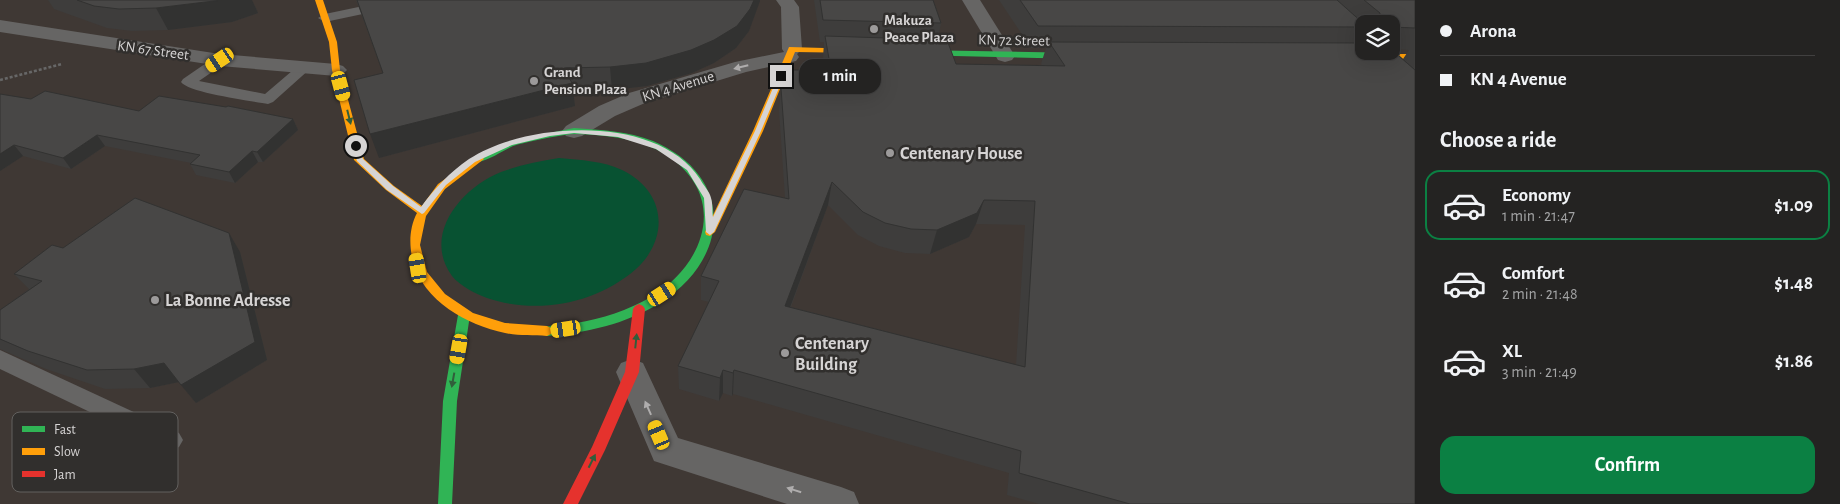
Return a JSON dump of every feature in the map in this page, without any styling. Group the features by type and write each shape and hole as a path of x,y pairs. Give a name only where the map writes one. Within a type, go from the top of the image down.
{"main road":[{"path":"319,0 333,42 336,70 359,160 390,188 422,212"},
{"path":"710,232 708,198 689,169 659,147 619,135 574,131 550,134 510,144 473,160 443,183 422,212 414,239 418,268 435,294 464,315 504,328 550,331 597,324 639,309 674,286 698,260 758,131 790,53 870,52"},
{"name":"KN 72 Street","path":"899,52 1006,56 1095,56"},
{"path":"1400,56 1415,57"},
{"path":"570,504 598,450 632,372 639,309"},
{"path":"445,504 450,401 464,315"}],"street":[{"path":"785,0 790,7 790,53"},
{"path":"971,0 1006,56"},
{"path":"1312,0 1355,42"},
{"name":"KN 67 Street","path":"0,26 220,60 336,70"},
{"name":"KN 4 Avenue","path":"574,131 607,111 638,98 790,53"},
{"path":"1375,60 1395,75"},
{"path":"632,372 666,450 841,504"}],"lane":[{"path":"325,18 410,0"},
{"path":"220,60 188,82 201,87 268,99 304,68"},
{"path":"0,359 112,412"}],"path":[{"path":"0,80 82,59 108,43"}],"shaded area":[{"path":"0,0 1415,0 1415,504 0,504"}],"green space":[{"path":"559,158 592,161 615,167 637,179 648,190 655,202 658,230 647,257 636,269 603,291 565,303 546,306 526,306 487,298 459,283 452,276 444,260 441,245 444,229 450,215 460,201 486,179 501,172 515,167"}],"building":[{"path":"77,0 222,0 156,8 119,9 94,6"},
{"name":"Grand Pension Plaza","path":"357,0 754,0 750,9 737,26 714,40 691,50 646,63 610,67 564,68 572,83 370,134 354,80 383,73"},
{"path":"820,0 933,0 941,23 823,20"},
{"path":"1020,0 1337,0 1355,16 1355,27 1038,26"},
{"path":"1364,0 1415,0 1415,28 1400,27 1400,15 1380,15"},
{"path":"825,36 947,40 956,64 1065,66 1049,42 1355,43 1355,60 1400,60 1400,57 1415,70 1415,504 1130,504 1019,473 1021,451 734,370 733,373 723,370 720,378 678,366 719,281 701,276 744,189 789,199 781,88 789,70 831,70","holes":["832,182 863,212 885,223 911,229 937,230 977,213 984,200 1035,201 1025,367 785,306"]},
{"path":"45,91 139,111 159,96 228,106 293,119 257,152 252,151 229,172 190,164 200,155 97,135 63,158 14,145 0,154 0,94 31,99"},
{"name":"La Bonne Adresse","path":"135,198 229,233 255,342 181,385 164,363 134,369 87,370 28,351 0,339 0,310 42,281 14,274 52,245 63,248"}],"traffic: fast":[{"path":"915,53 1082,56"},
{"path":"547,331 563,330 610,320 641,308 655,300 688,273 701,253 708,232 709,210 703,190 691,171 673,155 649,143 631,138 612,134 574,131"},
{"path":"479,159 513,143 574,131"},
{"path":"445,504 450,401 464,315"}],"traffic: slow":[{"path":"319,0 333,42 336,70 359,160 390,188 422,212"},
{"path":"710,232 758,131 792,49 860,51"},
{"path":"1400,57 1415,57"},
{"path":"479,159 441,186 420,216 414,245 422,273 441,297 469,316 505,328 547,331"}],"traffic: jam":[{"path":"570,504 598,450 632,372 639,309"}],"place":[{"name":"Makuza Peace Plaza","path":"874,29"},
{"name":"Grand Pension Plaza","path":"534,81"},
{"name":"Centenary House","path":"890,153"},
{"name":"La Bonne Adresse","path":"155,300"},
{"name":"Centenary Building","path":"785,353"}],"route":[{"path":"356,146 359,160 390,188 422,212 443,183 473,160 510,144 550,134 574,131 619,135 659,147 689,169 708,198 710,232 758,131 781,76"}]}
